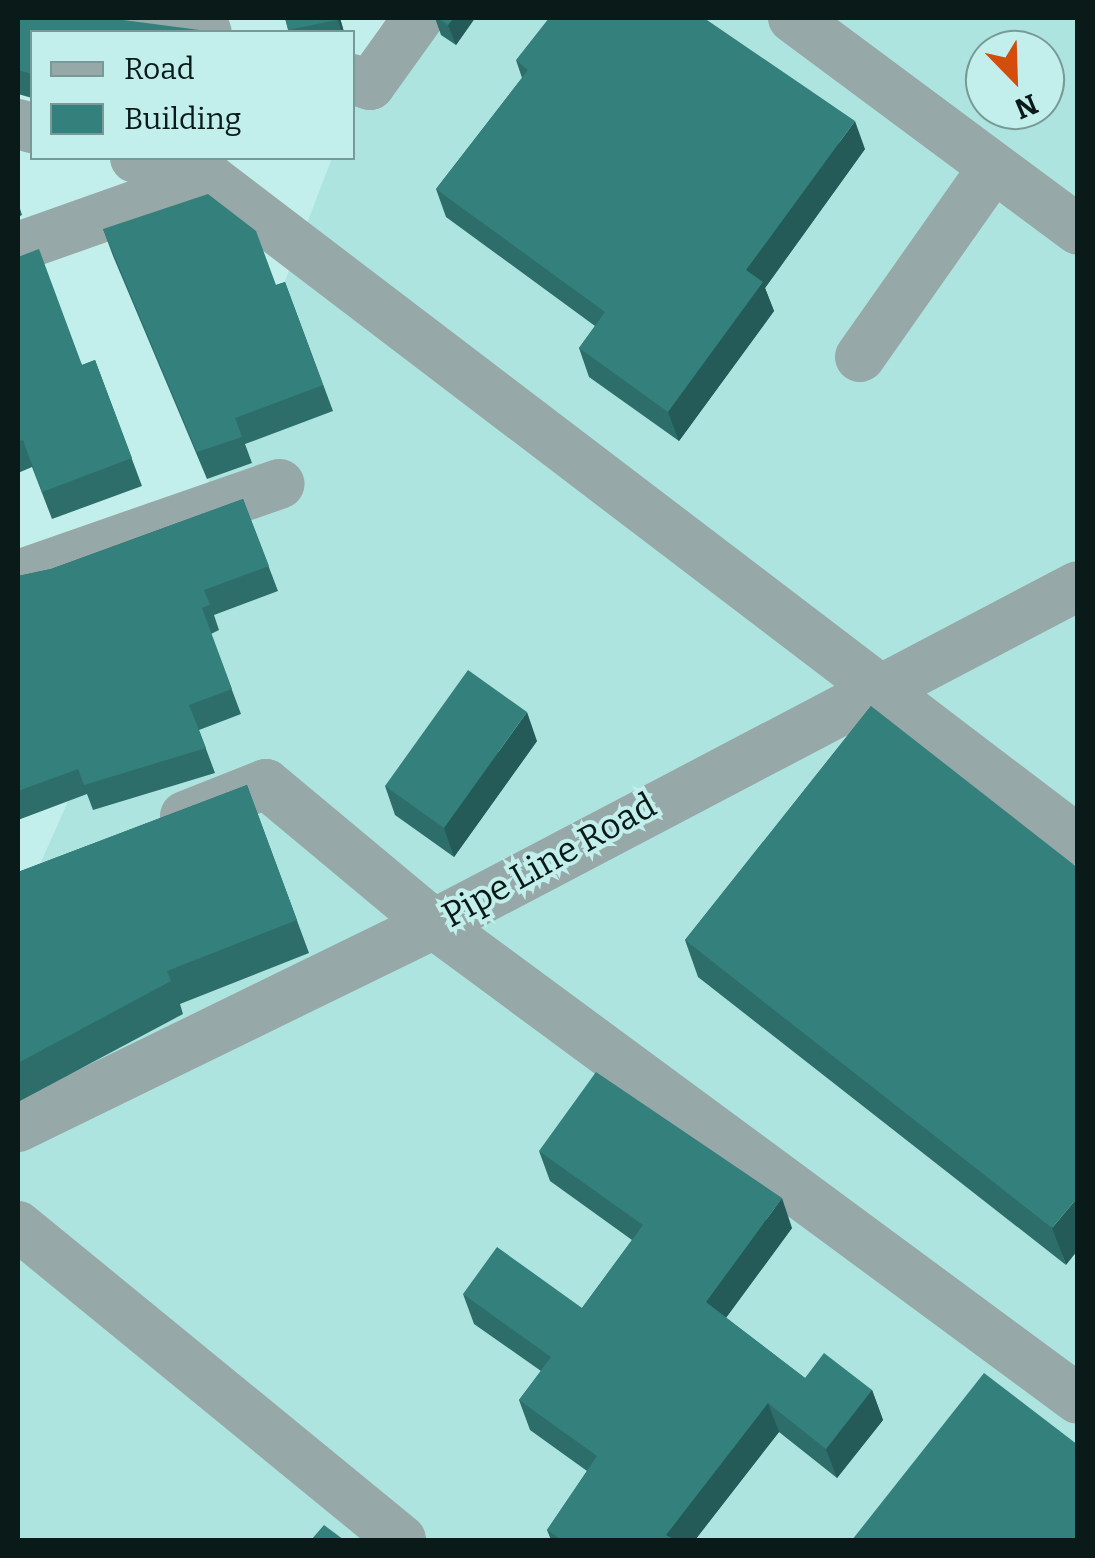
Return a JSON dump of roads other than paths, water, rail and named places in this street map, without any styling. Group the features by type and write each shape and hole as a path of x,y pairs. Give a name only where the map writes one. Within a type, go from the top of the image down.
{"street":[{"path":"139,18 197,30"},
{"path":"355,80 370,86 418,18"},
{"path":"793,18 1078,230"},
{"path":"141,160 210,179 884,684 1078,840"},
{"path":"860,357 993,168"},
{"path":"18,247 210,179"},
{"path":"18,575 280,484"},
{"name":"Pipe Line Road","path":"18,1127 434,924 884,684 1078,586"},
{"path":"142,833 266,784 434,924 1078,1400"},
{"path":"18,1226 401,1540"}]}
